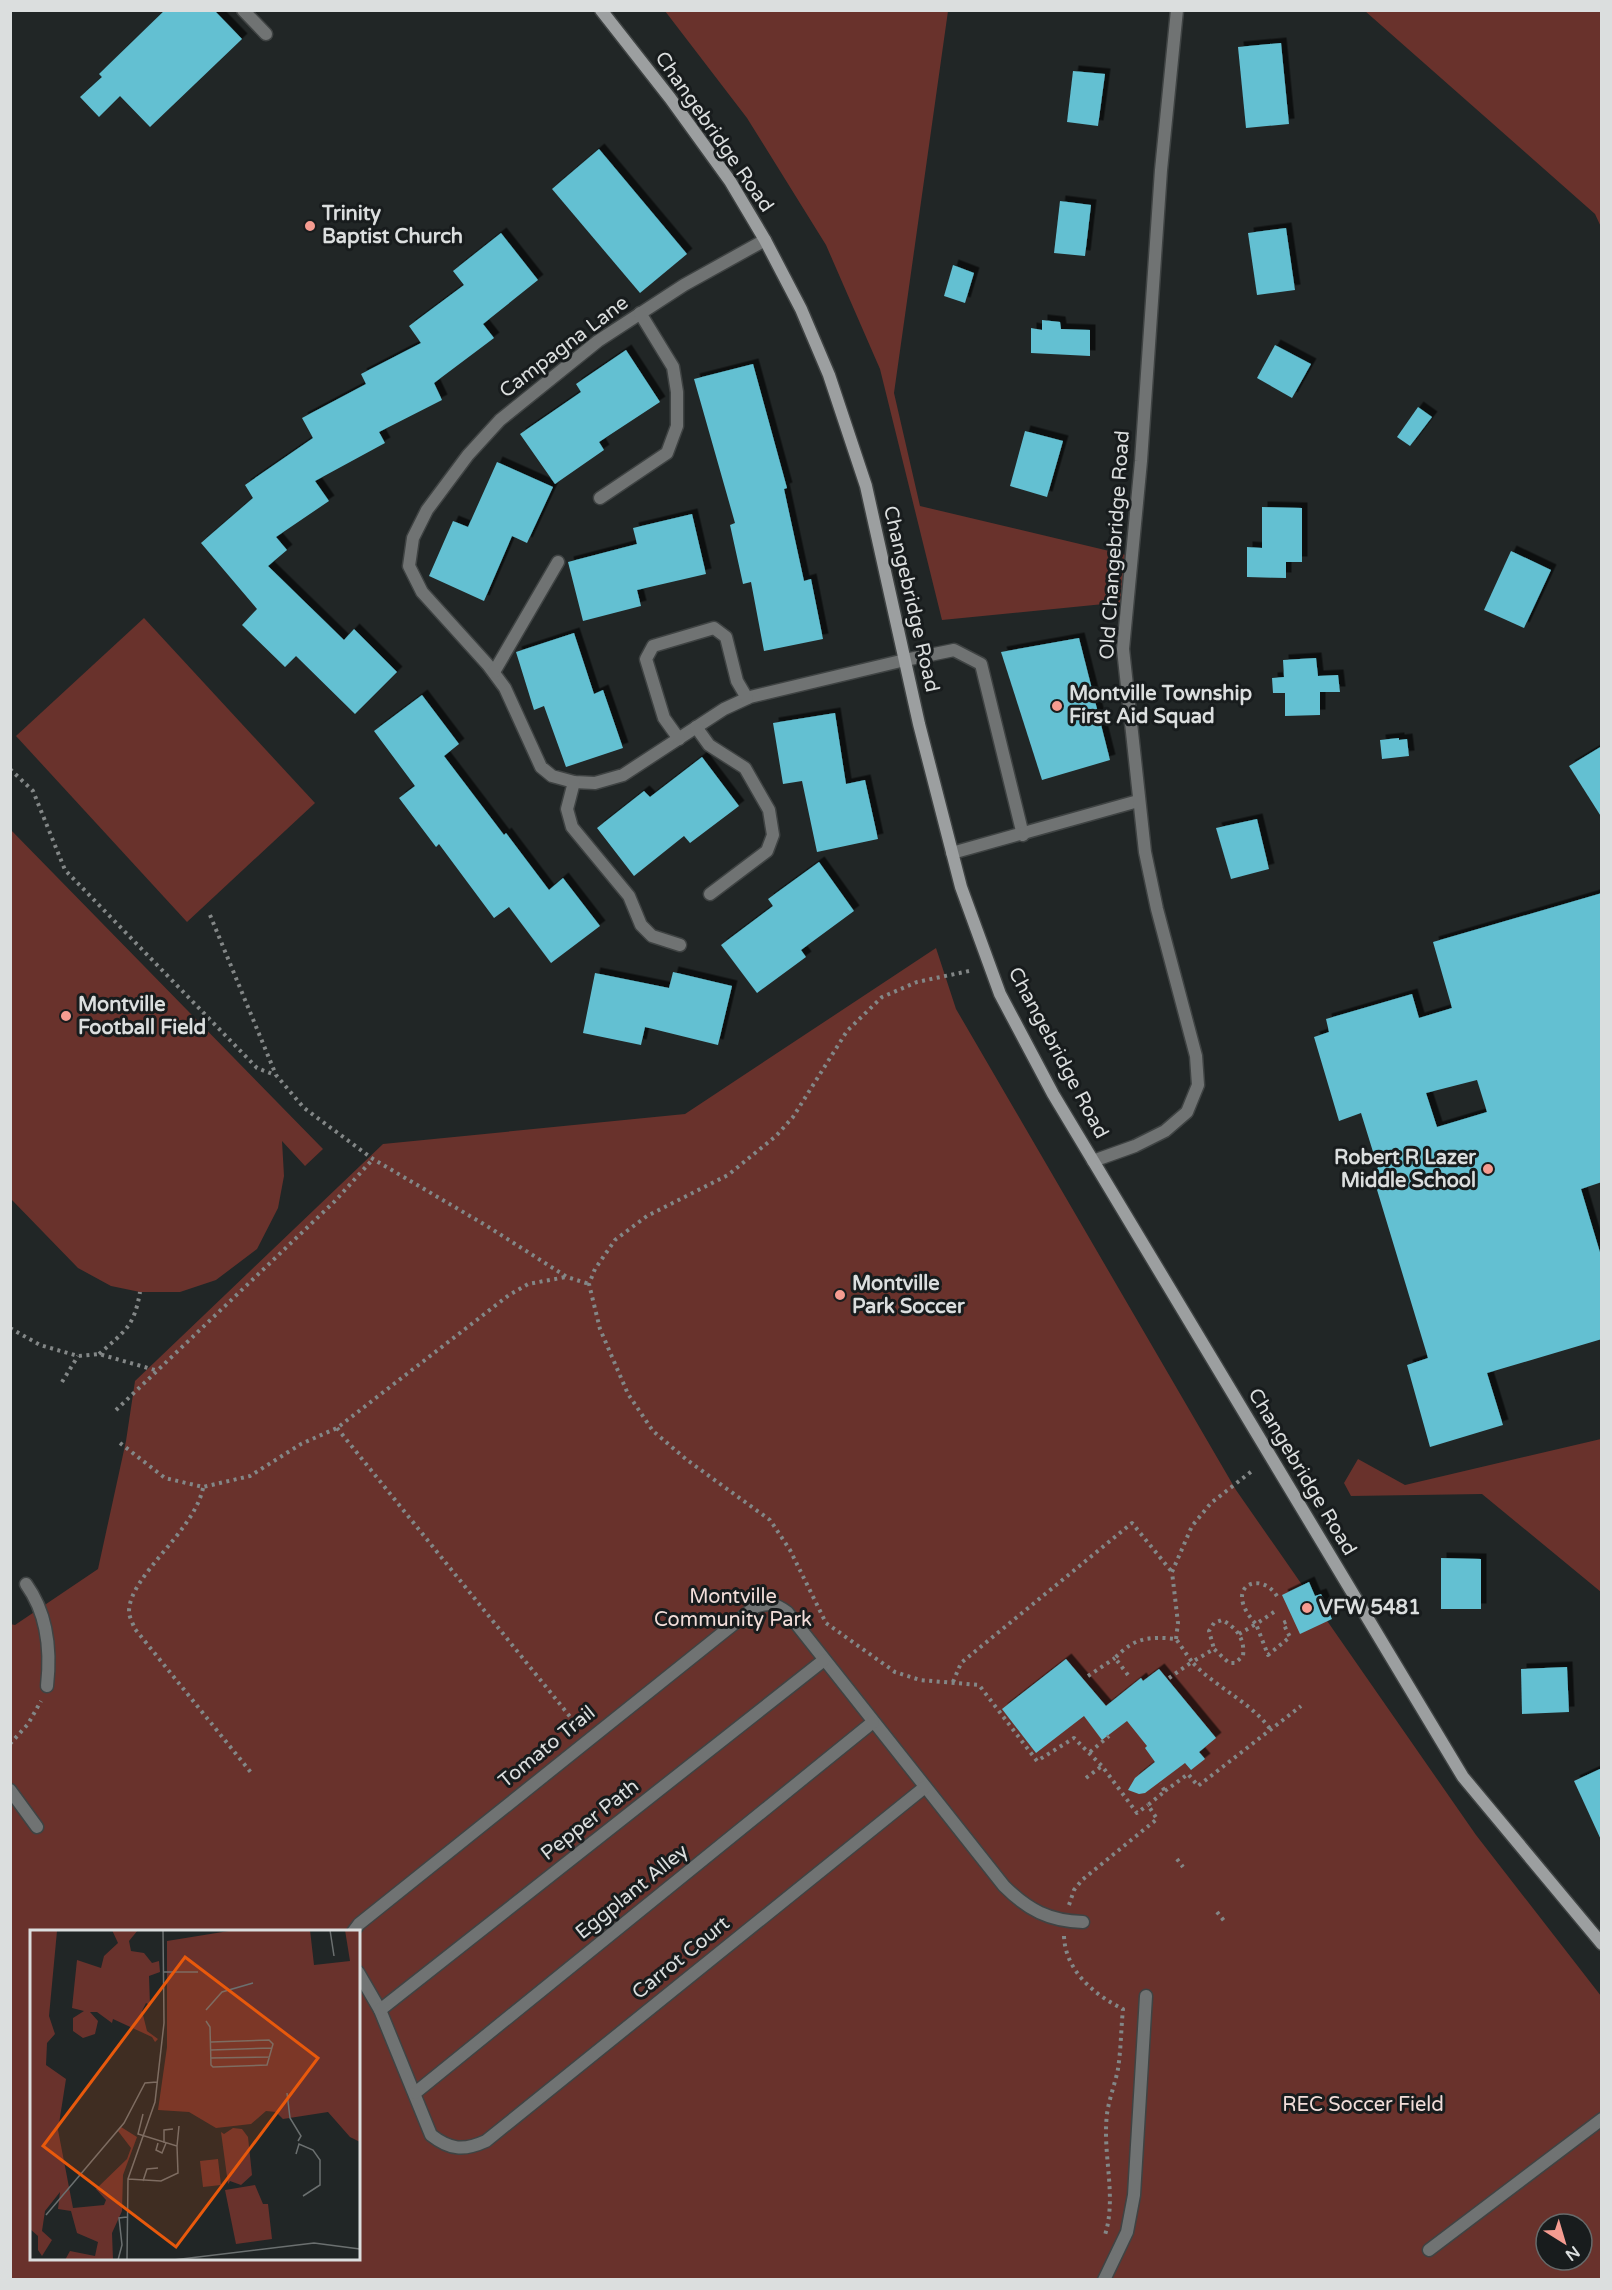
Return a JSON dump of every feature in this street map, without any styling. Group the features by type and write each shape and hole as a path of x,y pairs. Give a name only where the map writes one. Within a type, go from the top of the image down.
{"main road":[{"name":"Changebridge Road","path":"601,10 670,98 730,181 765,240 801,309 849,431 866,486 904,660 952,854 961,887 1000,994 1053,1094 1463,1777 1602,1944"}],"street":[{"path":"243,10 266,34"},
{"name":"Old Changebridge Road","path":"1093,1161 1135,1146 1165,1131 1187,1112 1198,1085 1196,1056 1144,852 1122,649 1141,461 1161,170 1177,10"},
{"name":"Campagna Lane","path":"765,240 684,285 598,341 500,420 468,455 427,510 413,538 409,566 414,580 440,615 494,672 512,701 541,767 552,776 574,782 595,783 623,775 724,709 747,698 954,650 981,664 1023,835"},
{"path":"600,498 667,453 677,426 678,392 673,367 640,314"},
{"path":"494,672 558,562"},
{"path":"679,739 664,718 646,659 653,646 714,628 726,637 737,681 747,698"},
{"path":"696,728 709,745 745,768 769,810 773,835 767,850 710,894"},
{"path":"574,782 567,809 572,827 629,896 641,925 652,936 680,945"},
{"path":"952,854 1138,801"},
{"path":"26,1584 37,1599 44,1626 49,1664 47,1686"},
{"name":"Tomato Trail","path":"354,1930 588,1739 755,1607 772,1604 787,1612 824,1660"},
{"path":"824,1660 1015,1897 1037,1913 1064,1922 1083,1923"},
{"name":"Pepper Path","path":"380,2010 824,1660"},
{"name":"Eggplant Alley","path":"415,2093 873,1722"},
{"name":"Carrot Court","path":"415,2093 431,2135 448,2146 458,2149 486,2141 925,1787"},
{"path":"10,1790 37,1827"},
{"path":"360,1975 380,2010 415,2093"},
{"path":"1104,2280 1127,2232 1134,2195 1146,1996"},
{"path":"1429,2250 1602,2119"}],"path":[{"path":"10,769 33,791 65,870 256,1068 276,1075"},
{"path":"210,915 276,1075 304,1108 373,1159 488,1226 567,1277 589,1284"},
{"path":"969,971 917,982 882,997 847,1031 793,1117 776,1136 728,1175 647,1216 615,1240 595,1269 589,1284 600,1329 628,1394 653,1431 687,1460 770,1520 790,1550 826,1623 895,1672 920,1680 979,1685 1036,1761 1074,1738 1102,1766 1137,1813 1188,1774 1198,1786 1301,1706"},
{"path":"116,1410 335,1201 373,1159"},
{"path":"120,1443 165,1478 203,1487 250,1476 301,1444 337,1428 509,1295 528,1284 567,1277"},
{"path":"99,1354 122,1334 135,1316 140,1292"},
{"path":"10,1328 40,1346 78,1356 99,1354 156,1371"},
{"path":"62,1382 78,1356"},
{"path":"337,1428 588,1739"},
{"path":"1252,1471 1211,1503 1192,1526 1172,1572 1178,1623 1176,1639 1192,1662 1209,1680 1259,1714 1271,1730"},
{"path":"203,1487 200,1502 167,1551 135,1588 129,1612 135,1629 253,1775"},
{"path":"953,1682 961,1663 1132,1523 1172,1572"},
{"path":"1278,1598 1272,1588 1264,1584 1255,1583 1242,1592 1242,1606 1256,1624 1268,1655 1290,1637 1283,1623 1290,1620"},
{"path":"1239,1634 1274,1612"},
{"path":"1222,1620 1232,1625 1244,1646 1243,1656 1235,1663 1229,1663 1214,1649 1209,1631 1214,1623 1222,1620"},
{"path":"1088,1676 1115,1658 1130,1643 1148,1638 1176,1639"},
{"path":"1169,1678 1214,1649"},
{"path":"1115,1658 1128,1675"},
{"path":"10,1744 28,1724 40,1705 47,1686"},
{"path":"1090,1752 1109,1736"},
{"path":"1086,1778 1102,1766"},
{"path":"1160,1784 1165,1791"},
{"path":"1103,2241 1109,2223 1107,2114 1118,2069 1123,2009 1100,1998 1079,1976 1064,1951 1064,1922 1074,1890 1082,1880 1157,1820 1148,1805"},
{"path":"1177,1859 1183,1867"},
{"path":"1217,1912 1224,1922"}],"green space":[{"path":"665,11 948,11 894,393 920,506 1126,555 1124,602 942,620 880,369 826,245 747,118"},
{"path":"1365,11 1601,11 1601,227 1595,214"},
{"path":"144,618 315,803 187,922 16,736"},
{"path":"10,829 323,1149 305,1166 282,1141 284,1176 278,1208 257,1249 216,1280 180,1292 140,1292 111,1286 78,1268 11,1199"},
{"name":"Montville Community Park","path":"936,948 956,1009 1236,1490 1476,1835 1601,1996 1601,2279 11,2279 10,1624 15,1625 98,1569 126,1441 135,1381 383,1144 685,1114"},
{"path":"1601,1439 1601,1592 1482,1494 1351,1496 1344,1483 1358,1459 1405,1485"}],"building":[{"path":"165,10 214,10 242,39 150,127 120,96 99,117 80,97 102,77 99,74"},
{"path":"1281,43 1289,124 1246,128 1238,47"},
{"path":"1073,71 1105,74 1098,126 1067,122"},
{"path":"599,149 687,254 640,293 552,189"},
{"path":"1060,201 1091,205 1085,256 1054,253"},
{"path":"1286,228 1295,290 1257,295 1248,233"},
{"path":"501,233 538,280 483,324 494,338 434,383 442,400 379,432 385,443 315,481 329,501 276,537 287,550 268,566 344,640 354,629 397,672 355,714 296,656 285,667 242,625 257,609 201,543 253,498 245,485 313,438 302,418 366,384 361,374 421,343 409,326 464,285 453,271"},
{"path":"953,265 974,273 965,303 944,296"},
{"path":"1042,320 1060,322 1061,329 1090,330 1090,356 1031,353 1031,328 1042,330"},
{"path":"1275,345 1311,364 1292,398 1257,378"},
{"path":"626,350 660,402 599,442 604,450 555,484 520,434 581,392 576,384"},
{"path":"753,364 787,488 784,489 804,581 811,579 823,639 764,651 751,582 743,584 730,525 735,523 694,379"},
{"path":"1418,407 1432,417 1410,446 1397,437"},
{"path":"1025,431 1063,441 1047,497 1010,486"},
{"path":"497,462 553,487 527,543 512,536 484,601 429,576 453,521 468,527"},
{"path":"1262,507 1302,508 1302,562 1286,562 1286,578 1247,577 1247,547 1262,548"},
{"path":"692,514 706,574 637,590 641,606 583,621 568,562 637,544 633,528"},
{"path":"1511,551 1551,570 1524,628 1484,610"},
{"path":"574,633 594,694 603,690 623,748 566,767 544,706 534,710 516,652"},
{"name":"Montville Township First Aid Squad","path":"1079,638 1110,760 1042,780 1001,652"},
{"path":"1316,658 1318,676 1338,675 1340,692 1320,692 1320,715 1285,716 1285,693 1273,693 1272,678 1284,677 1283,660"},
{"path":"422,695 459,744 444,756 504,835 506,833 549,890 563,878 600,926 551,963 509,907 494,918 439,844 436,847 399,798 415,786 374,731"},
{"path":"835,713 846,784 865,780 878,839 817,852 802,781 783,784 773,723"},
{"path":"1399,738 1399,740 1407,739 1409,756 1382,759 1380,740"},
{"path":"1602,746 1602,818 1569,766"},
{"path":"702,757 739,806 690,843 684,836 634,876 597,828 644,791 650,797"},
{"path":"1257,819 1269,869 1231,879 1216,828"},
{"path":"819,862 854,911 801,950 806,957 757,993 721,945 773,906 768,899"},
{"name":"Robert R Lazer Middle School","path":"1602,893 1602,1182 1581,1189 1602,1259 1602,1339 1487,1373 1503,1425 1430,1447 1407,1365 1428,1358 1371,1170 1378,1168 1361,1113 1339,1121 1314,1037 1329,1032 1326,1019 1412,994 1419,1018 1452,1008 1433,942","holes":["1477,1080 1487,1112 1437,1127 1426,1093"]},
{"path":"673,972 732,986 718,1045 645,1027 641,1045 583,1033 595,973 669,988"},
{"path":"1441,1558 1481,1559 1481,1609 1441,1609"},
{"name":"VFW 5481","path":"1309,1582 1315,1596 1321,1594 1332,1619 1300,1634 1282,1595"},
{"path":"1066,1659 1106,1706 1141,1678 1143,1681 1159,1669 1216,1738 1199,1752 1205,1759 1191,1770 1185,1763 1145,1793 1139,1794 1128,1790 1135,1778 1155,1762 1145,1748 1147,1746 1127,1721 1102,1740 1084,1716 1036,1753 1002,1709"},
{"path":"1567,1667 1569,1712 1522,1714 1521,1669"},
{"path":"1602,1768 1602,1842 1574,1781"}],"place":[{"name":"Trinity Baptist Church","path":"310,226"},
{"name":"Montville Township First Aid Squad","path":"1057,706"},
{"name":"Montville Football Field","path":"66,1016"},
{"name":"Robert R Lazer Middle School","path":"1488,1169"},
{"name":"Montville Park Soccer","path":"840,1295"},
{"name":"VFW 5481","path":"1307,1608"}],"park label":[{"name":"REC Soccer Field","path":"1363,2105"}]}
